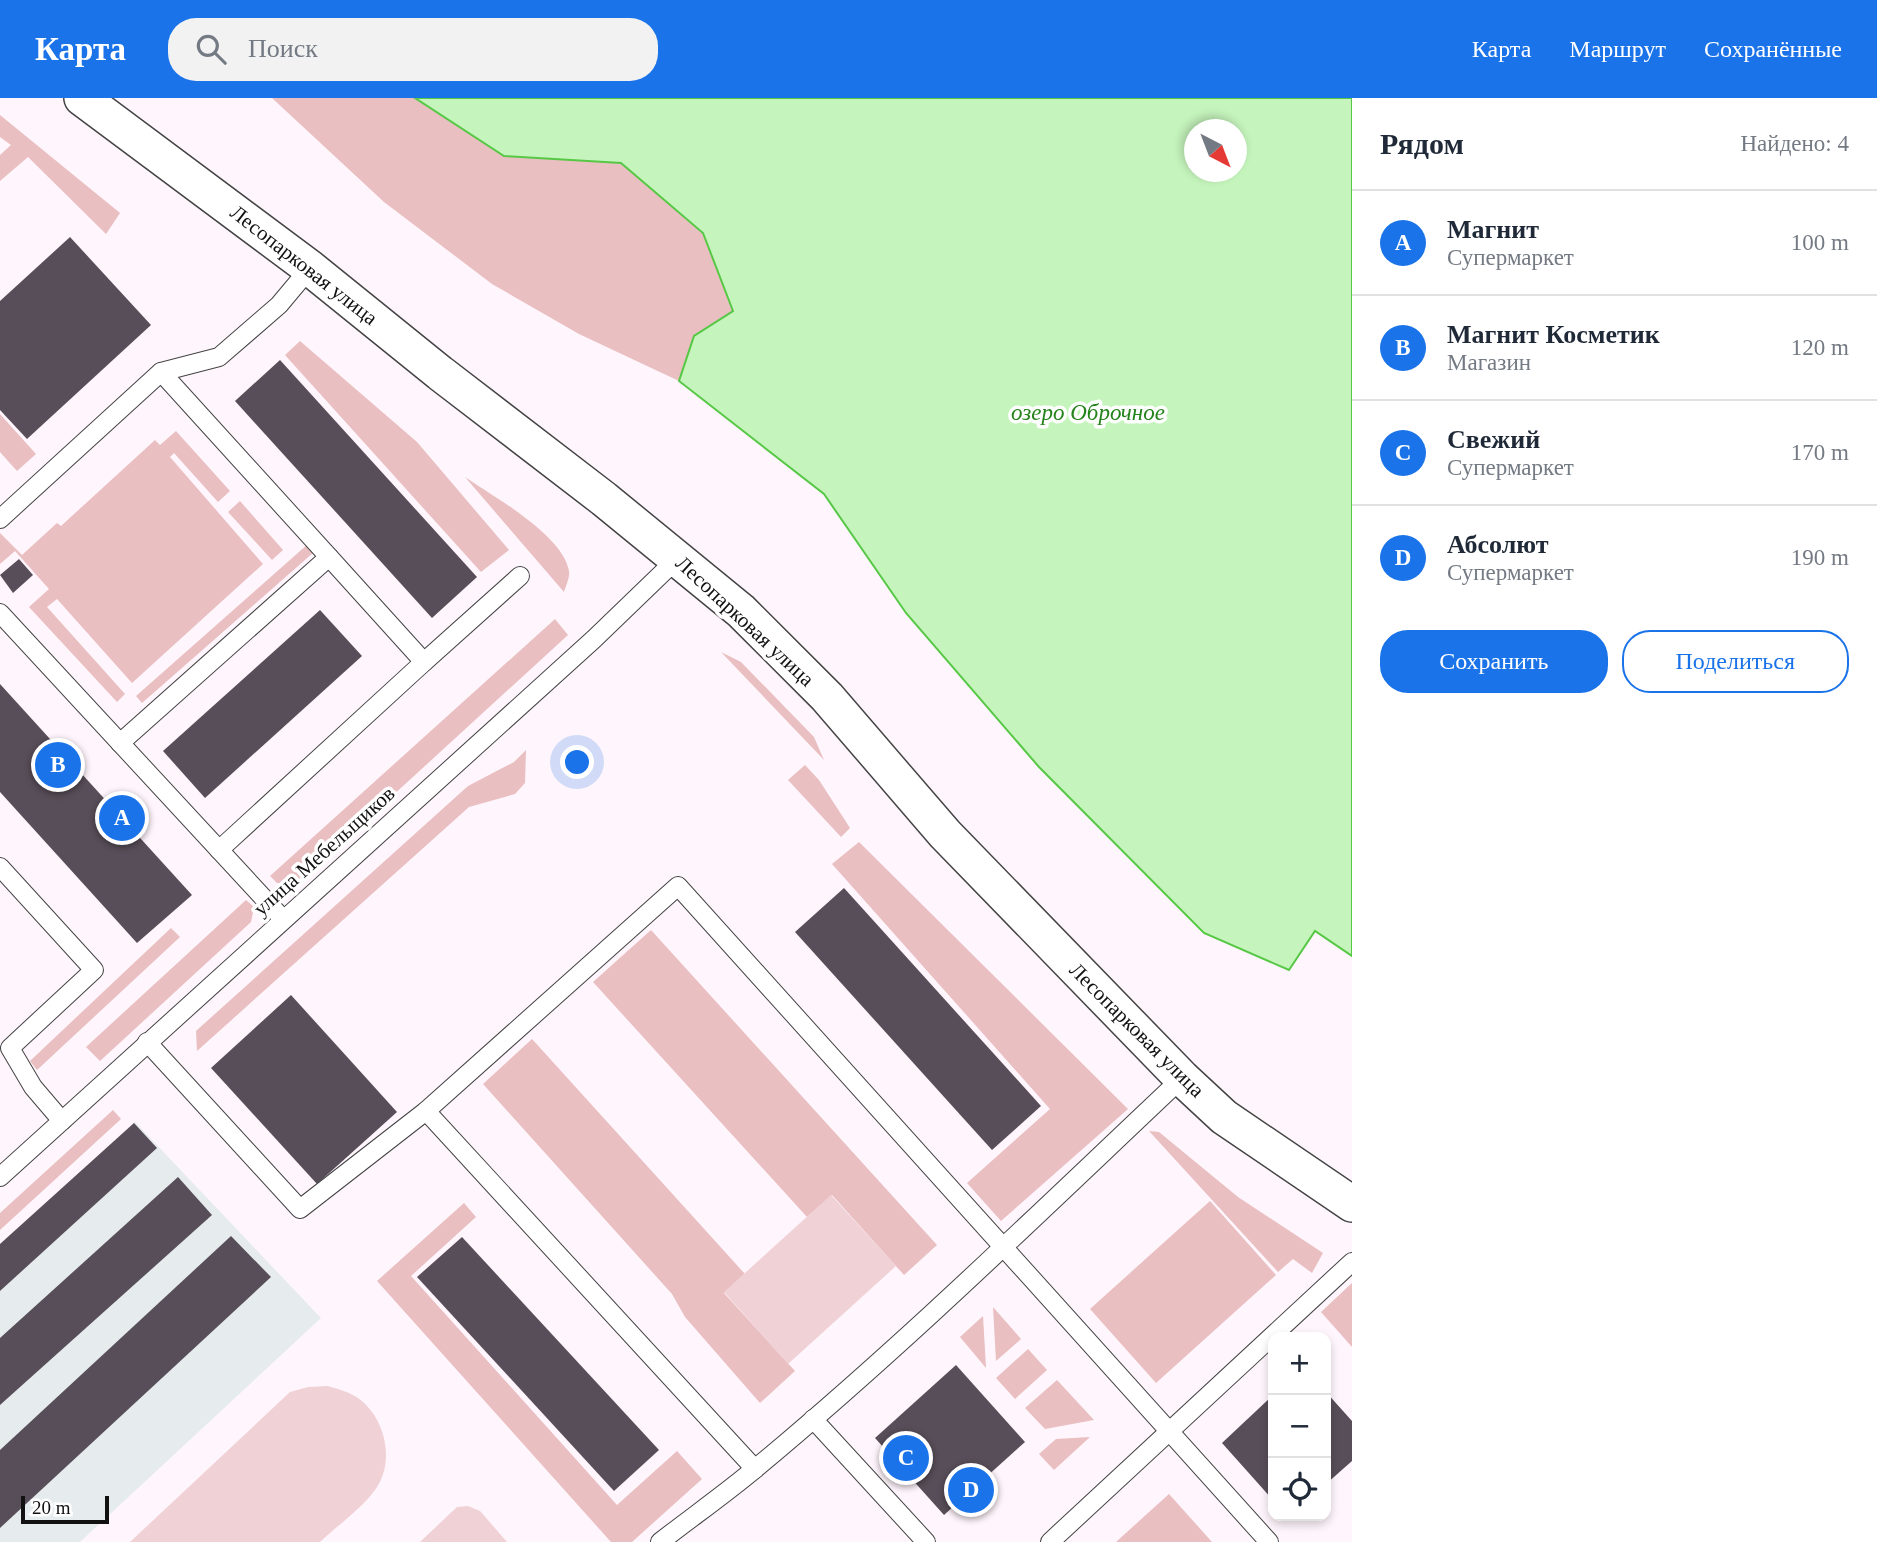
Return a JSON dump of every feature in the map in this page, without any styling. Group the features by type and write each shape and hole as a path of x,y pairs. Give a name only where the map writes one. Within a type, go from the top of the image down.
{"street":[{"name":"Лесопарковая улица","path":"82,98 310,268 678,558 741,611 827,697 945,834 1182,1078 1224,1116 1352,1204"}],"lane":[{"path":"0,519 161,372 219,357 279,306 310,268"},
{"path":"161,372 424,662"},
{"path":"120,743 329,557"},
{"name":"улица Мебельщиков","path":"0,1177 594,639 678,558"},
{"path":"219,850 520,576"},
{"path":"0,613 283,919"},
{"path":"0,867 94,970 10,1048 33,1087 61,1121"},
{"path":"147,1042 300,1209 426,1111 678,886 1269,1542"},
{"path":"660,1542 755,1469 813,1419 1182,1078"},
{"path":"426,1111 755,1469"},
{"path":"1050,1542 1352,1262"},
{"path":"813,1419 926,1542"}],"shaded area":[{"path":"272,98 415,98 504,156 621,163 703,233 733,311 694,336 679,381 579,334 492,284 384,202"},
{"path":"0,115 120,213 106,234 28,157 0,181 0,155 11,145 0,137"},
{"path":"300,341 417,442 509,550 481,572 285,355"},
{"path":"0,414 36,454 17,471 0,452"},
{"path":"176,431 230,491 218,502 174,453 170,457 263,564 132,683 57,599 47,607 125,694 117,702 29,607 49,589 15,551 0,564 0,533 22,555 57,523 61,526 155,440 160,445"},
{"path":"465,477 526,518 554,544 564,557 569,571 564,592"},
{"path":"240,501 283,550 272,560 228,512"},
{"path":"308,544 314,552 142,703 136,696"},
{"path":"555,619 568,635 296,884 277,883 270,876"},
{"path":"721,652 741,662 814,737 824,760"},
{"path":"526,750 525,783 515,794 469,807 197,1051 196,1031 468,786 514,762"},
{"path":"805,765 819,780 850,828 841,837 788,780"},
{"path":"859,842 1128,1109 1001,1221 967,1183 1050,1109 832,864"},
{"path":"246,900 254,907 251,922 100,1061 86,1047"},
{"path":"171,928 180,937 37,1070 30,1061"},
{"path":"651,930 937,1245 904,1275 832,1195 807,1217 593,982"},
{"path":"532,1039 745,1274 724,1293 795,1371 760,1403 685,1317 672,1294 483,1084"},
{"path":"113,1110 121,1119 0,1230 0,1213"},
{"path":"135,1122 321,1318 80,1542 0,1542 0,1244"},
{"path":"1149,1131 1159,1132 1238,1197 1323,1253 1312,1273 1293,1259 1278,1272"},
{"path":"831,1195 896,1266 788,1364 724,1292"},
{"path":"1210,1201 1276,1275 1156,1383 1090,1309"},
{"path":"464,1203 476,1217 411,1276 617,1505 677,1451 702,1479 632,1542 611,1542 377,1281"},
{"path":"1352,1283 1352,1347 1321,1312"},
{"path":"993,1307 1021,1339 996,1361"},
{"path":"983,1316 986,1368 960,1337"},
{"path":"1028,1349 1047,1370 1015,1399 996,1378"},
{"path":"1057,1380 1094,1420 1045,1429 1025,1408"},
{"path":"328,1386 351,1394 367,1406 381,1428 386,1454 381,1479 370,1497 320,1542 130,1542 290,1392 308,1387"},
{"path":"1090,1437 1054,1470 1039,1454 1056,1439"},
{"path":"1169,1494 1212,1542 1116,1542"},
{"path":"468,1506 480,1511 507,1542 420,1542 457,1507"}],"water":[{"name":"озеро Оброчное","path":"415,98 1352,98 1352,956 1315,931 1289,970 1204,933 1039,767 906,613 824,494 679,381 694,336 733,311 703,233 621,163 504,156"}],"building":[{"path":"70,237 151,325 27,439 0,410 0,301"},
{"path":"280,360 477,577 432,618 235,401"},
{"path":"19,559 33,575 13,593 0,575"},
{"path":"320,610 362,656 205,798 163,751"},
{"path":"0,684 192,895 137,943 0,792"},
{"path":"844,888 1041,1106 992,1150 795,932"},
{"path":"291,995 397,1112 317,1184 211,1068"},
{"path":"134,1123 157,1148 0,1291 0,1244"},
{"path":"178,1177 212,1215 0,1405 0,1338"},
{"path":"231,1236 271,1277 0,1528 0,1450"},
{"path":"462,1237 659,1450 614,1491 417,1277"},
{"path":"956,1365 1025,1442 944,1515 875,1438"},
{"path":"1331,1398 1352,1421 1352,1461 1331,1480"},
{"path":"1268,1400 1268,1494 1222,1443"}],"place":[{"name":"Магнит Косметик","path":"58,765"},
{"name":"Магнит","path":"122,818"},
{"name":"Свежий","path":"906,1458"},
{"name":"Абсолют","path":"971,1490"}]}
